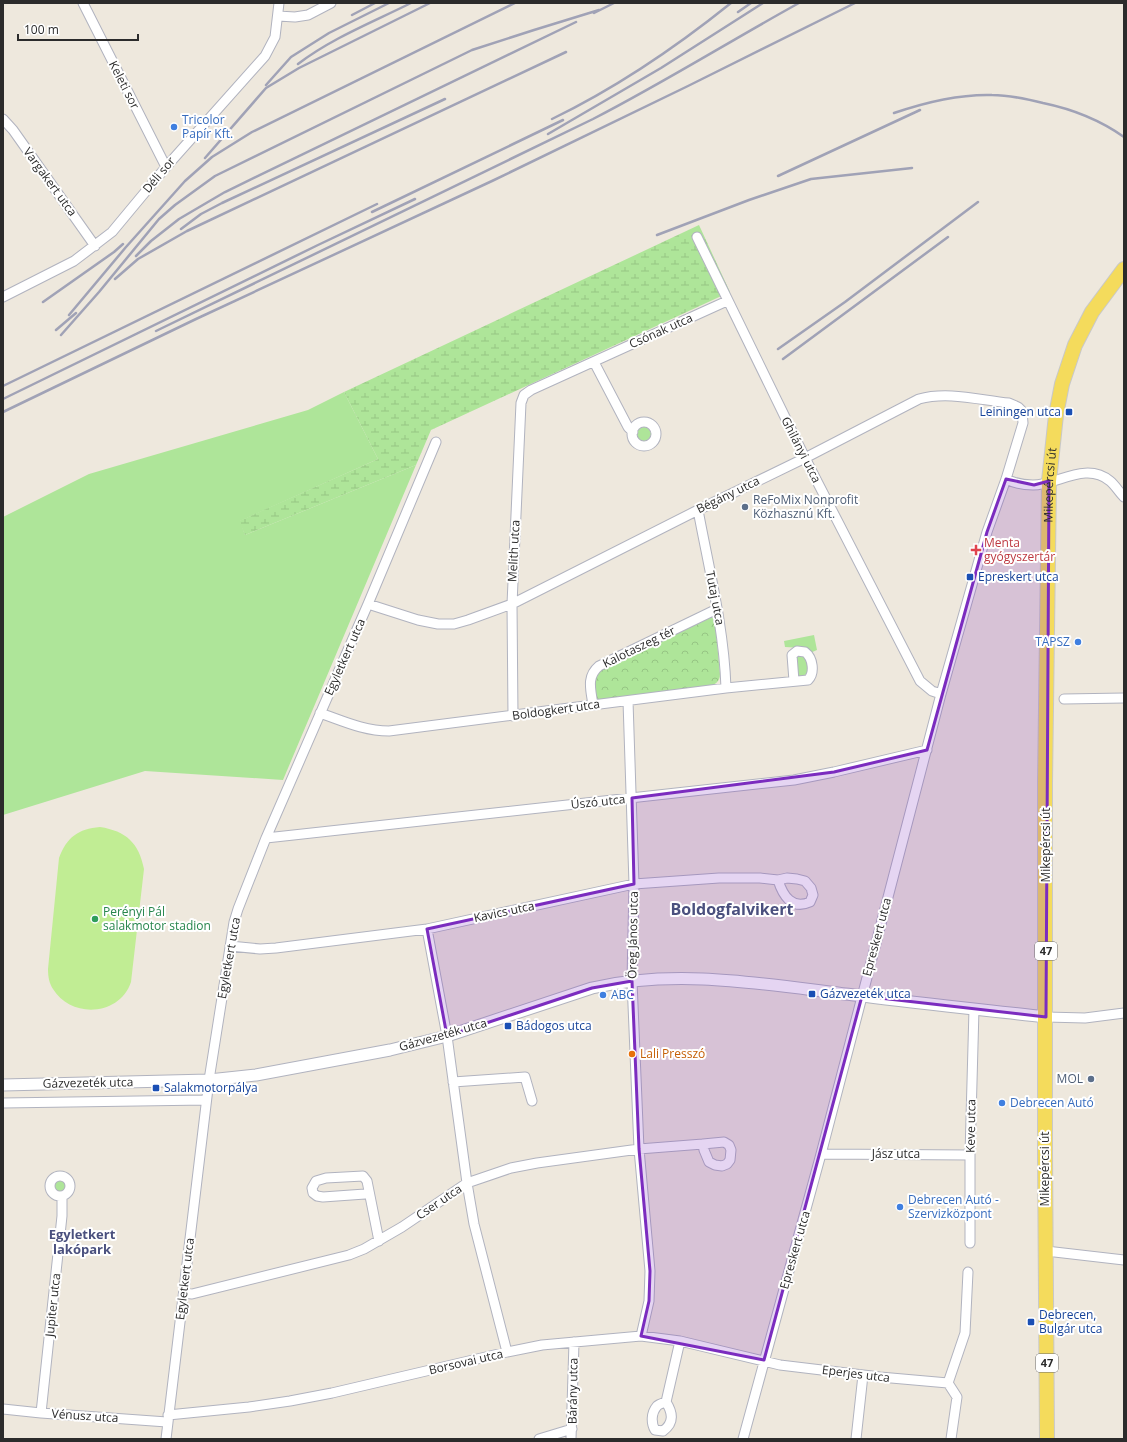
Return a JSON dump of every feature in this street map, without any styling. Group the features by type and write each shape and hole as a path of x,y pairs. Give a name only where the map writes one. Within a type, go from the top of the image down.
{"main road":[{"name":"Mikepércsi út","path":"1047,1439 1045,783 1049,481 1051,452 1057,409 1062,384 1075,345 1092,312 1124,269"}],"street":[{"name":"Keleti sor","path":"83,3 166,167"},
{"name":"Déli sor","path":"3,297 74,261 112,232 166,167 265,56 275,37 279,3"},
{"path":"278,16 295,17 308,15 331,3"},
{"name":"Vargakert utca","path":"3,119 13,130 95,246"},
{"name":"Ghilányi utca","path":"696,237 805,458 920,681 932,691 941,694"},
{"name":"Csónak utca","path":"531,390 727,301"},
{"path":"594,362 628,427 633,432"},
{"name":"Melith utca","path":"513,716 512,604 521,403 524,395 531,390"},
{"name":"Bégány utca","path":"368,604 418,620 438,624 454,624 512,604 805,458 919,399 932,396 943,395 1009,404 1018,407 1022,411 1023,423 1006,479"},
{"name":"Egyletkert utca","path":"166,1439 206,1100 230,946 238,909 266,838 368,604 436,442"},
{"path":"1006,479 1015,484 1034,485 1085,473 1095,474 1110,481 1124,497"},
{"name":"Epreskert utca","path":"743,1439 821,1154 941,694 987,532 1006,479"},
{"name":"Tutaj utca","path":"698,510 717,609 725,661 726,688"},
{"name":"Kalotaszeg tér","path":"593,705 590,681 593,672 599,666 717,609"},
{"name":"Boldogkert utca","path":"320,713 374,731 388,731 794,680"},
{"path":"1064,699 1124,698"},
{"name":"Öreg János utca","path":"628,702 634,884 632,981 639,1149 650,1277 649,1301 642,1336"},
{"name":"Úszó utca","path":"266,838 794,780 927,750"},
{"name":"Kavics utca","path":"230,946 260,949 276,948 427,929 634,884 719,878 760,878 778,880"},
{"path":"427,929 447,1036 466,1183 474,1224 507,1352"},
{"name":"Gázvezeték utca","path":"3,1085 209,1080 256,1075 390,1050 447,1036 592,988 632,981 676,978 800,987 862,996 1046,1017"},
{"name":"Keve utca","path":"970,1243 970,1155 974,1009"},
{"path":"1046,1017 1085,1018 1124,1013"},
{"path":"453,1082 526,1077 532,1101"},
{"path":"3,1103 206,1100"},
{"name":"Cser utca","path":"184,1293 192,1294 349,1255 379,1241 402,1227 466,1183 511,1168 639,1149 703,1144"},
{"name":"Jász utca","path":"821,1154 970,1155"},
{"path":"366,1194 323,1197 317,1196 313,1193 312,1188 316,1181 326,1178 363,1176 367,1181 379,1241"},
{"name":"Jupiter utca","path":"41,1413 62,1216 62,1196"},
{"path":"1046,1251 1124,1260"},
{"path":"951,1439 958,1397 948,1383 965,1333 968,1272"},
{"name":"Borsovai utca","path":"168,1419 304,1399 542,1345 642,1336 680,1341 764,1360"},
{"path":"666,1402 680,1341"},
{"name":"Bárány utca","path":"572,1439 574,1342"},
{"name":"Eperjes utca","path":"764,1360 780,1365 948,1383"},
{"path":"856,1439 863,1375"},
{"name":"Vénusz utca","path":"3,1409 41,1413 168,1419"},
{"path":"539,1439 572,1429"}],"highlighted area":[{"path":"1006,479 1034,485 1049,481 1046,1017 862,996 764,1360 641,1336 649,1301 650,1271 639,1149 632,981 592,988 447,1036 427,929 634,884 632,798 834,772 927,750 987,532"}],"green space":[{"path":"699,225 730,292 431,430 416,465 245,535 239,521 378,459 344,392"},
{"path":"344,392 378,459 240,521 245,535 416,465 283,780 145,771 3,815 3,517 89,474 308,410"},
{"path":"641,427 647,427 651,431 651,437 647,441 641,441 637,437 637,431"},
{"path":"712,615 715,620 720,674 718,681 715,684 709,687 598,700 595,698 592,683 601,669"},
{"path":"814,635 817,650 810,653 803,648 785,647 784,641"},
{"path":"802,655 808,662 808,673 801,677 797,676 796,657"},
{"name":"Perényi Pál salakmotor stadion","path":"100,827 124,835 130,840 139,852 144,869 131,982 125,993 117,1002 95,1010 83,1009 71,1005 61,999 53,989 48,969 59,858 62,851 74,835 85,830"},
{"path":"57,1180 63,1180 67,1184 67,1190 63,1194 57,1194 53,1190 53,1184"}],"railway":[{"path":"352,15 375,3"},
{"path":"266,85 291,57 329,33 389,3"},
{"path":"298,64 339,38 411,3"},
{"path":"205,158 266,88 299,68 430,3"},
{"path":"69,315 126,247 185,181 212,157 252,132 515,3"},
{"path":"594,13 614,3"},
{"path":"552,119 622,81 688,36 731,3"},
{"path":"738,12 751,3"},
{"path":"548,134 661,68 763,3"},
{"path":"156,331 593,119 799,3"},
{"path":"3,412 196,319 492,181 855,3"},
{"path":"61,335 99,292 159,219 175,205 215,176 472,50 599,10"},
{"path":"136,256 151,241 179,219 225,192 576,22"},
{"path":"115,279 138,259 187,231 566,52"},
{"path":"894,113 918,105 955,97 980,95 1005,96 1054,105 1075,112 1105,125 1124,137"},
{"path":"181,229 201,214 222,203 445,99"},
{"path":"778,176 920,110"},
{"path":"372,212 563,120"},
{"path":"657,235 749,200 811,179 912,168"},
{"path":"3,399 415,199"},
{"path":"778,349 845,302 978,202"},
{"path":"3,386 377,204"},
{"path":"783,359 948,237"},
{"path":"43,302 123,244"},
{"path":"56,330 76,313"}],"place":[{"name":"Tricolor Papír Kft.","path":"174,127"},
{"name":"Leiningen utca","path":"1069,412"},
{"name":"ReFoMix Nonprofit Közhasznú Kft.","path":"745,507"},
{"name":"Menta gyógyszertár","path":"976,550"},
{"name":"Epreskert utca","path":"970,577"},
{"name":"TAPSZ","path":"1078,642"},
{"name":"Perényi Pál salakmotor stadion","path":"95,919"},
{"name":"Gázvezeték utca","path":"812,994"},
{"name":"ABC","path":"603,995"},
{"name":"Bádogos utca","path":"508,1026"},
{"name":"Lali Presszó","path":"632,1054"},
{"name":"MOL","path":"1091,1079"},
{"name":"Salakmotorpálya","path":"156,1088"},
{"name":"Debrecen Autó","path":"1002,1103"},
{"name":"Debrecen Autó - Szervizközpont","path":"900,1207"},
{"name":"Debrecen, Bulgár utca","path":"1031,1322"}],"district":[{"name":"Boldogfalvikert","path":"732,909"},
{"name":"Egyletkert lakópark","path":"82,1242"}]}
